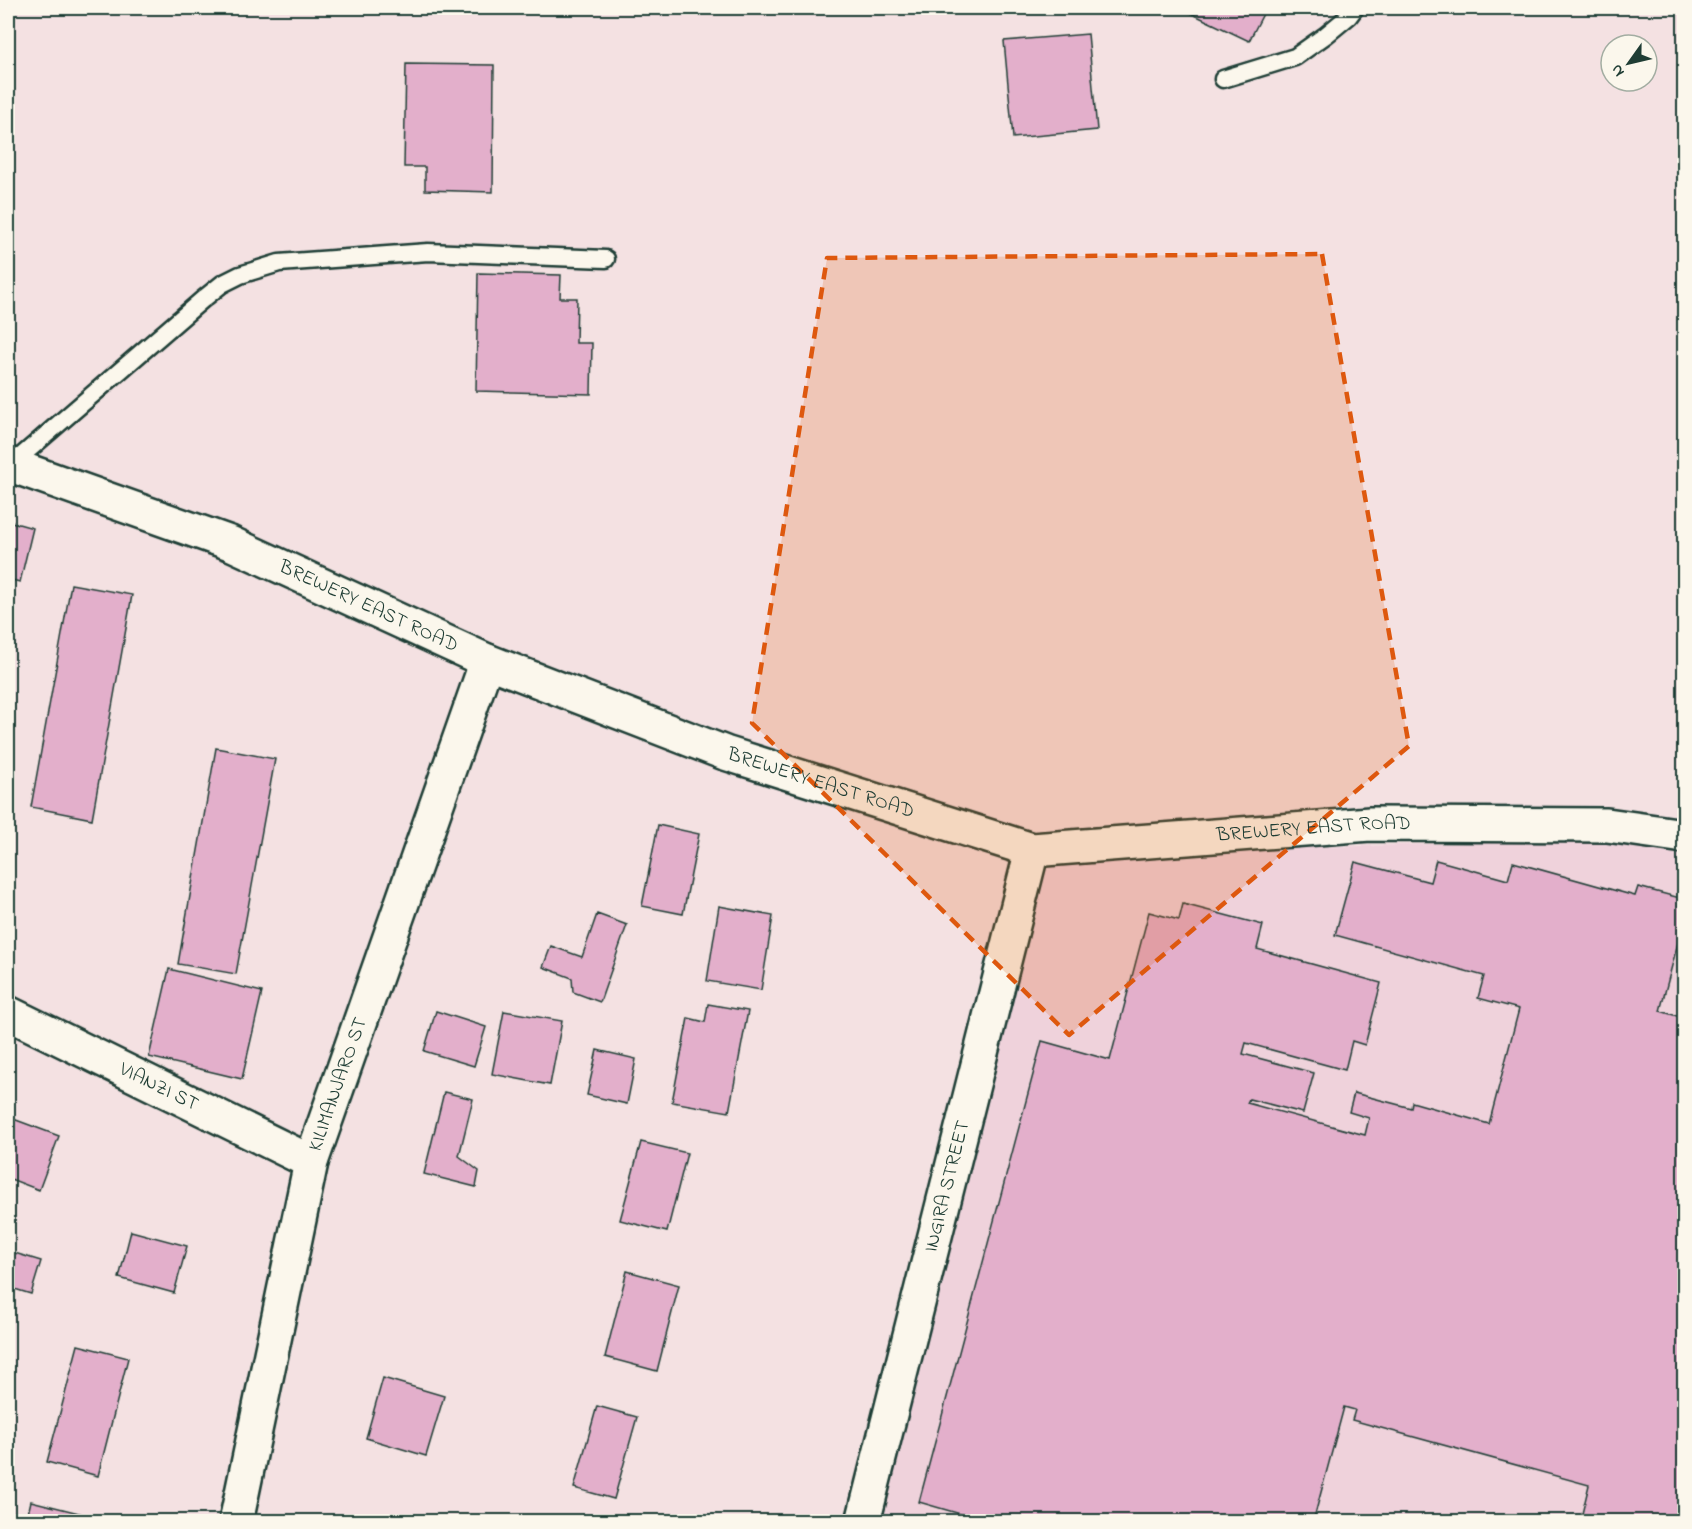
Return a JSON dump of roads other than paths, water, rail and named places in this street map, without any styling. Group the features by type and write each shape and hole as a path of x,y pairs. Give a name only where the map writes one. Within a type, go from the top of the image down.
{"street":[{"name":"BREWERY EAST ROAD","path":"9,464 230,543 487,661 726,753 1032,850 1370,824 1607,825 1684,836"},
{"name":"KILIMANJARO ST","path":"236,1521 311,1162 487,661"},
{"name":"INGIRA STREET","path":"863,1521 1032,850"},
{"name":"VIANZI ST","path":"8,1013 311,1162"}],"lane":[{"path":"1223,79 1295,57 1326,35 1355,8"},
{"path":"9,464 202,300 222,284 240,275 279,263 428,252 606,259"}]}
